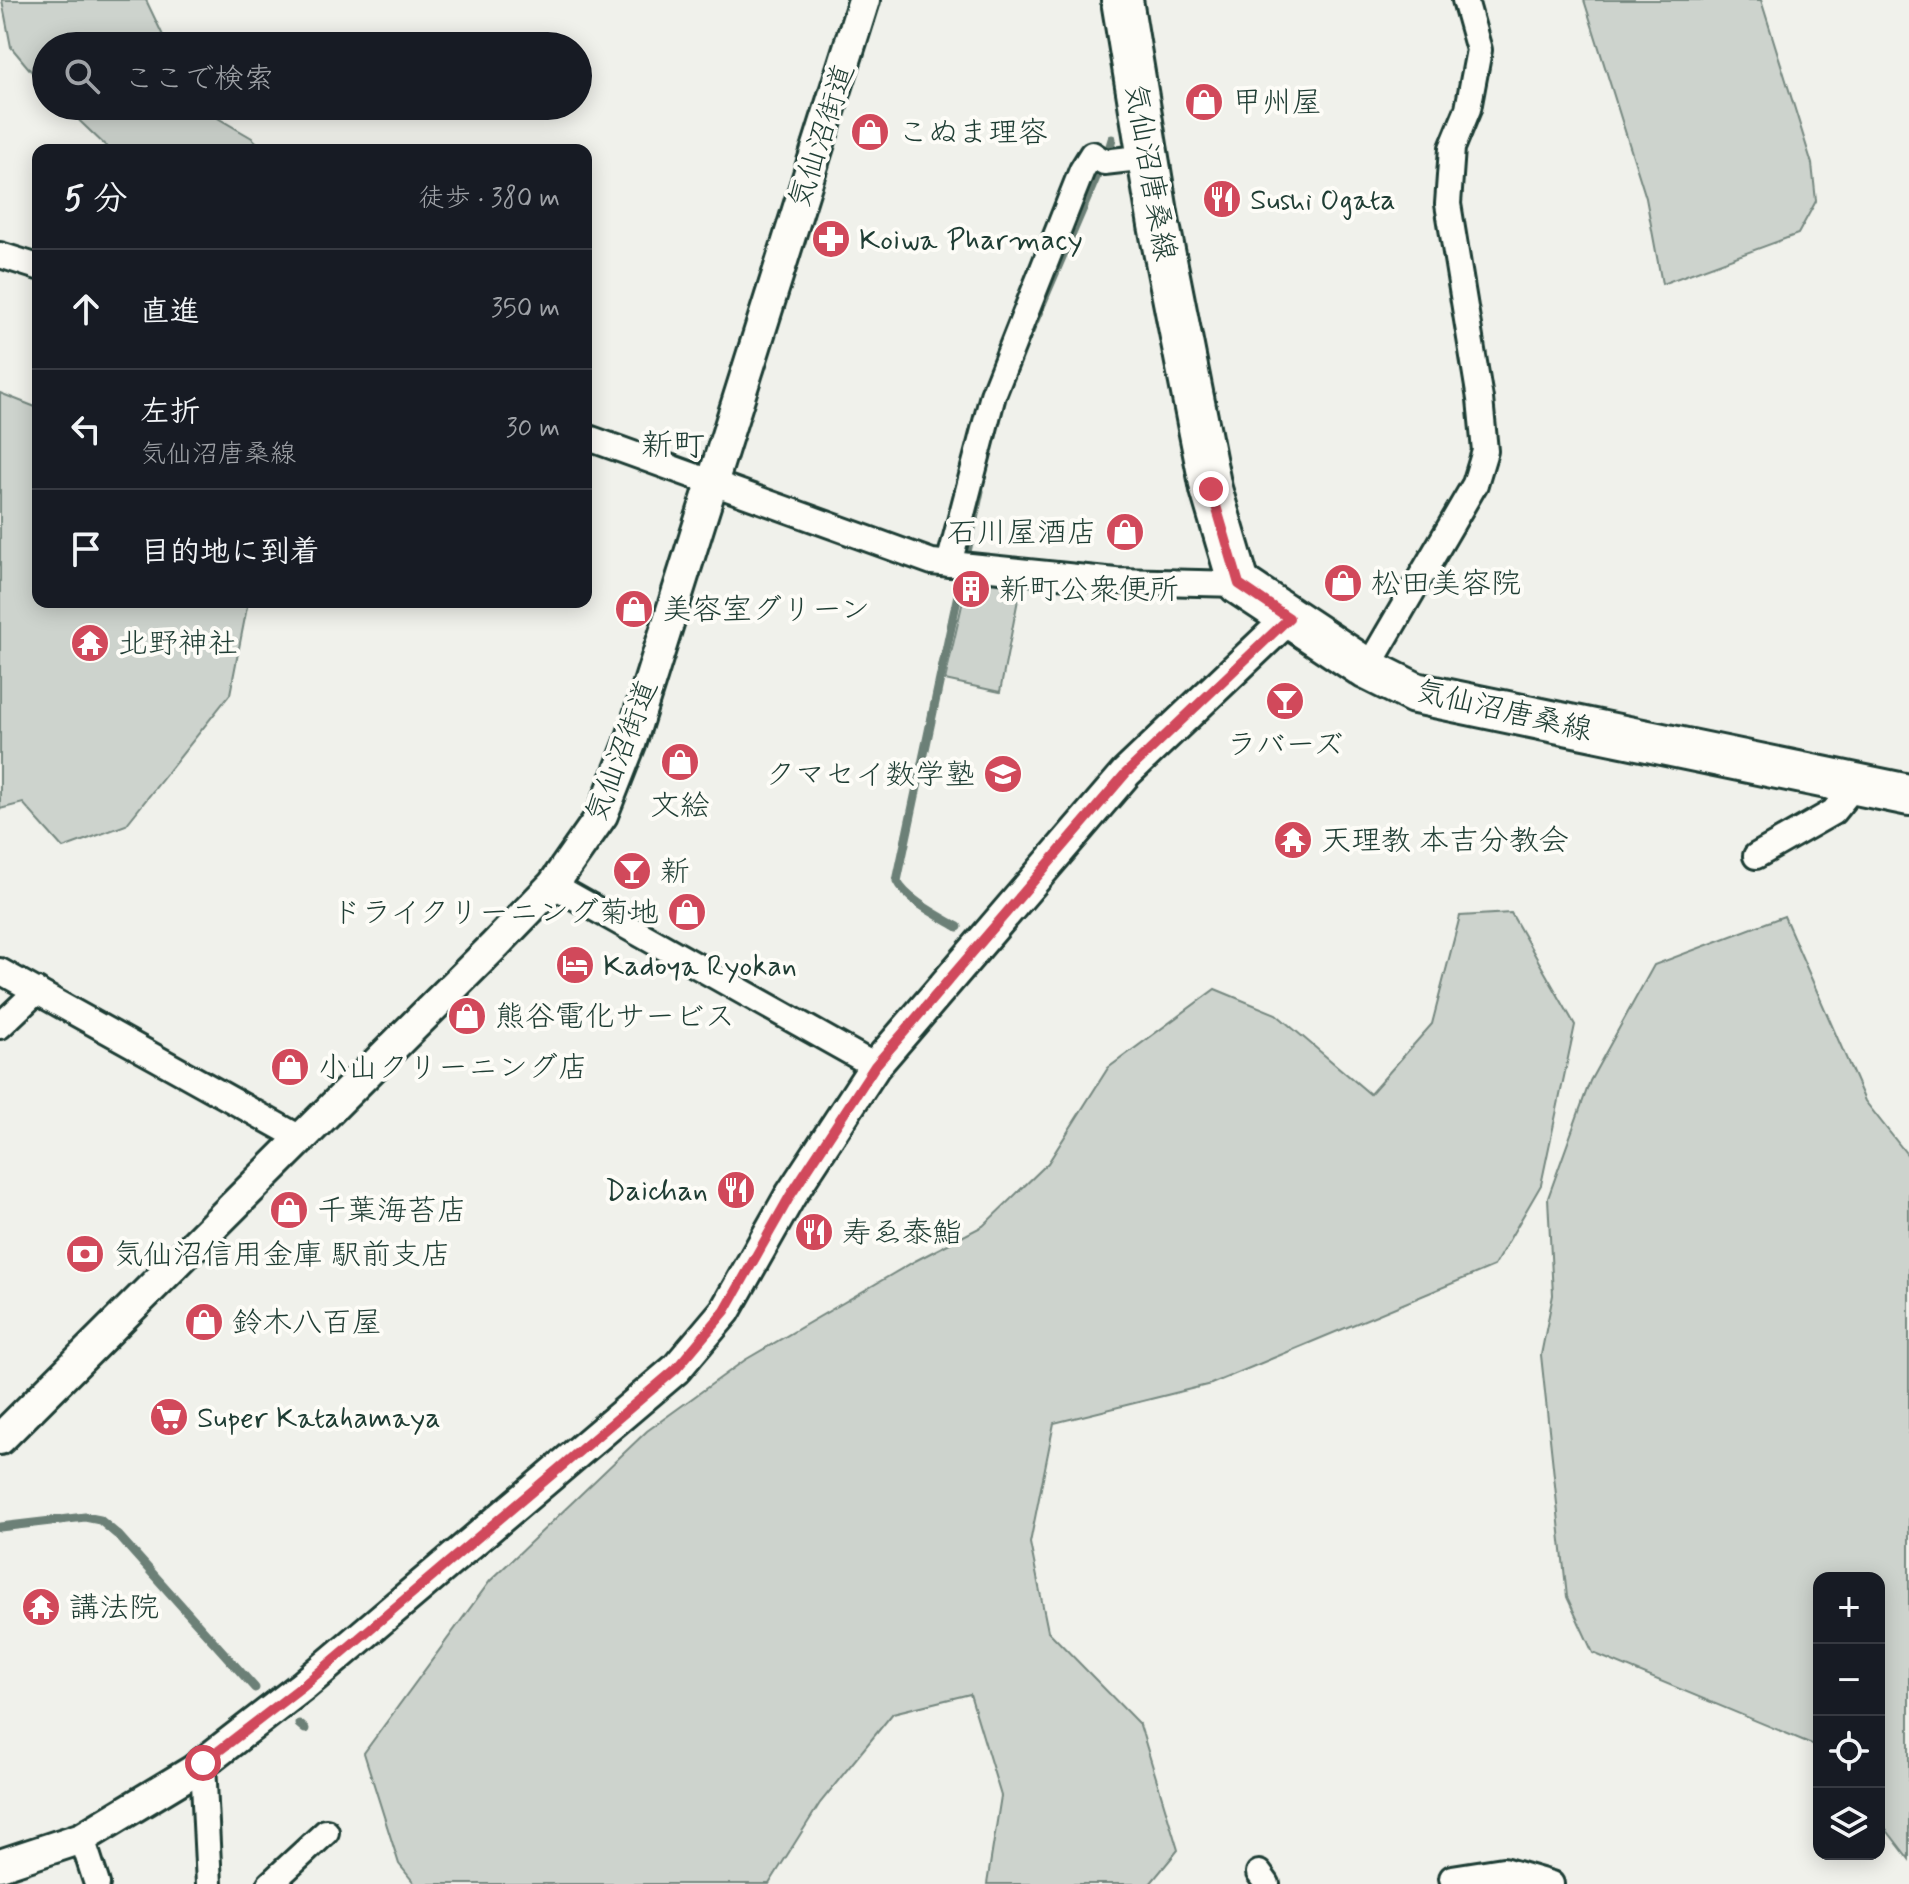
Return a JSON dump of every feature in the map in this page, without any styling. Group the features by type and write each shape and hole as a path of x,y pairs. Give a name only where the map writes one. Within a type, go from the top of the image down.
{"main road":[{"name":"気仙沼唐桑線","path":"1122,0 1148,157 1211,489 1239,584 1367,669 1415,693 1909,795"}],"street":[{"name":"気仙沼街道","path":"0,1439 553,885 602,815 630,744 710,480 864,0"},
{"path":"1367,669 1475,484 1485,451 1480,399 1448,204 1452,148 1468,109 1479,50 1465,0"},
{"path":"949,564 993,395 1082,170 1092,154 1104,162 1148,157"},
{"path":"0,255 32,265"},
{"path":"592,439 932,562 1116,581 1239,584"},
{"path":"0,1865 82,1838 203,1763 304,1685 676,1369 725,1311 790,1196 875,1066 1126,773 1289,618"},
{"path":"1756,856 1833,812 1855,785"},
{"path":"553,885 875,1066"},
{"path":"0,971 302,1139"},
{"path":"0,1026 37,991"},
{"path":"203,1763 209,1884"},
{"path":"270,1884 326,1832"},
{"path":"82,1838 97,1884"},
{"path":"1452,1878 1503,1870 1551,1884"}],"shaded area":[{"path":"2,0 146,0 161,32 32,32 32,72 11,47"},
{"path":"1584,0 1761,0 1812,164 1816,201 1798,234 1662,284 1646,198"},
{"path":"79,120 221,120 258,144 104,144"},
{"name":"北野神社","path":"0,393 32,406 32,608 247,608 230,694 126,825 63,848 23,803 0,809"},
{"path":"969,574 1021,584 1000,692 945,680"},
{"path":"1511,913 1575,1025 1541,1185 1494,1266 1211,1384 1054,1423 1030,1543 1048,1631 1140,1725 1178,1850 1150,1884 987,1884 1001,1796 970,1694 893,1713 820,1803 769,1884 415,1884 399,1864 364,1753 490,1581 647,1431 745,1360 915,1261 983,1226 1048,1163 1108,1068 1215,989 1276,1014 1370,1094 1432,1024 1460,916"},
{"path":"1784,916 1865,1101 1909,1157 1909,1859 1885,1828 1885,1572 1813,1572 1813,1745 1593,1653 1567,1597 1541,1355 1553,1295 1548,1198 1590,1081 1654,965"}],"waterway":[{"path":"1109,149 1112,139"},
{"path":"1030,332 1098,173"},
{"path":"958,927 915,901 897,881 980,491"},
{"path":"0,1527 85,1517 100,1520 119,1536 255,1688"},
{"path":"299,1724 305,1729"}],"place":[{"name":"甲州屋","path":"1204,102"},
{"name":"こぬま理容","path":"870,132"},
{"name":"Sushi Ogata","path":"1222,199"},
{"name":"Koiwa Pharmacy","path":"831,239"},
{"name":"石川屋酒店","path":"1125,532"},
{"name":"松田美容院","path":"1343,583"},
{"name":"新町公衆便所","path":"971,589"},
{"name":"美容室グリーン","path":"634,609"},
{"name":"北野神社","path":"90,643"},
{"name":"ラバーズ","path":"1285,701"},
{"name":"文絵","path":"680,762"},
{"name":"クマセイ数学塾","path":"1003,774"},
{"name":"天理教 本吉分教会","path":"1293,840"},
{"name":"新","path":"632,871"},
{"name":"ドライクリーニング菊地","path":"687,912"},
{"name":"Kadoya Ryokan","path":"575,965"},
{"name":"熊谷電化サービス","path":"467,1016"},
{"name":"小山クリーニング店","path":"290,1067"},
{"name":"Daichan","path":"736,1190"},
{"name":"千葉海苔店","path":"289,1210"},
{"name":"寿ゑ泰鮨","path":"814,1232"},
{"name":"気仙沼信用金庫 駅前支店","path":"85,1254"},
{"name":"鈴木八百屋","path":"204,1322"},
{"name":"Super Katahamaya","path":"169,1417"},
{"name":"講法院","path":"41,1607"}],"district":[{"name":"新町","path":"673,444"}],"route":[{"path":"203,1763 304,1685 676,1369 725,1311 790,1196 875,1066 1126,773 1289,618 1239,584 1211,489"}]}
